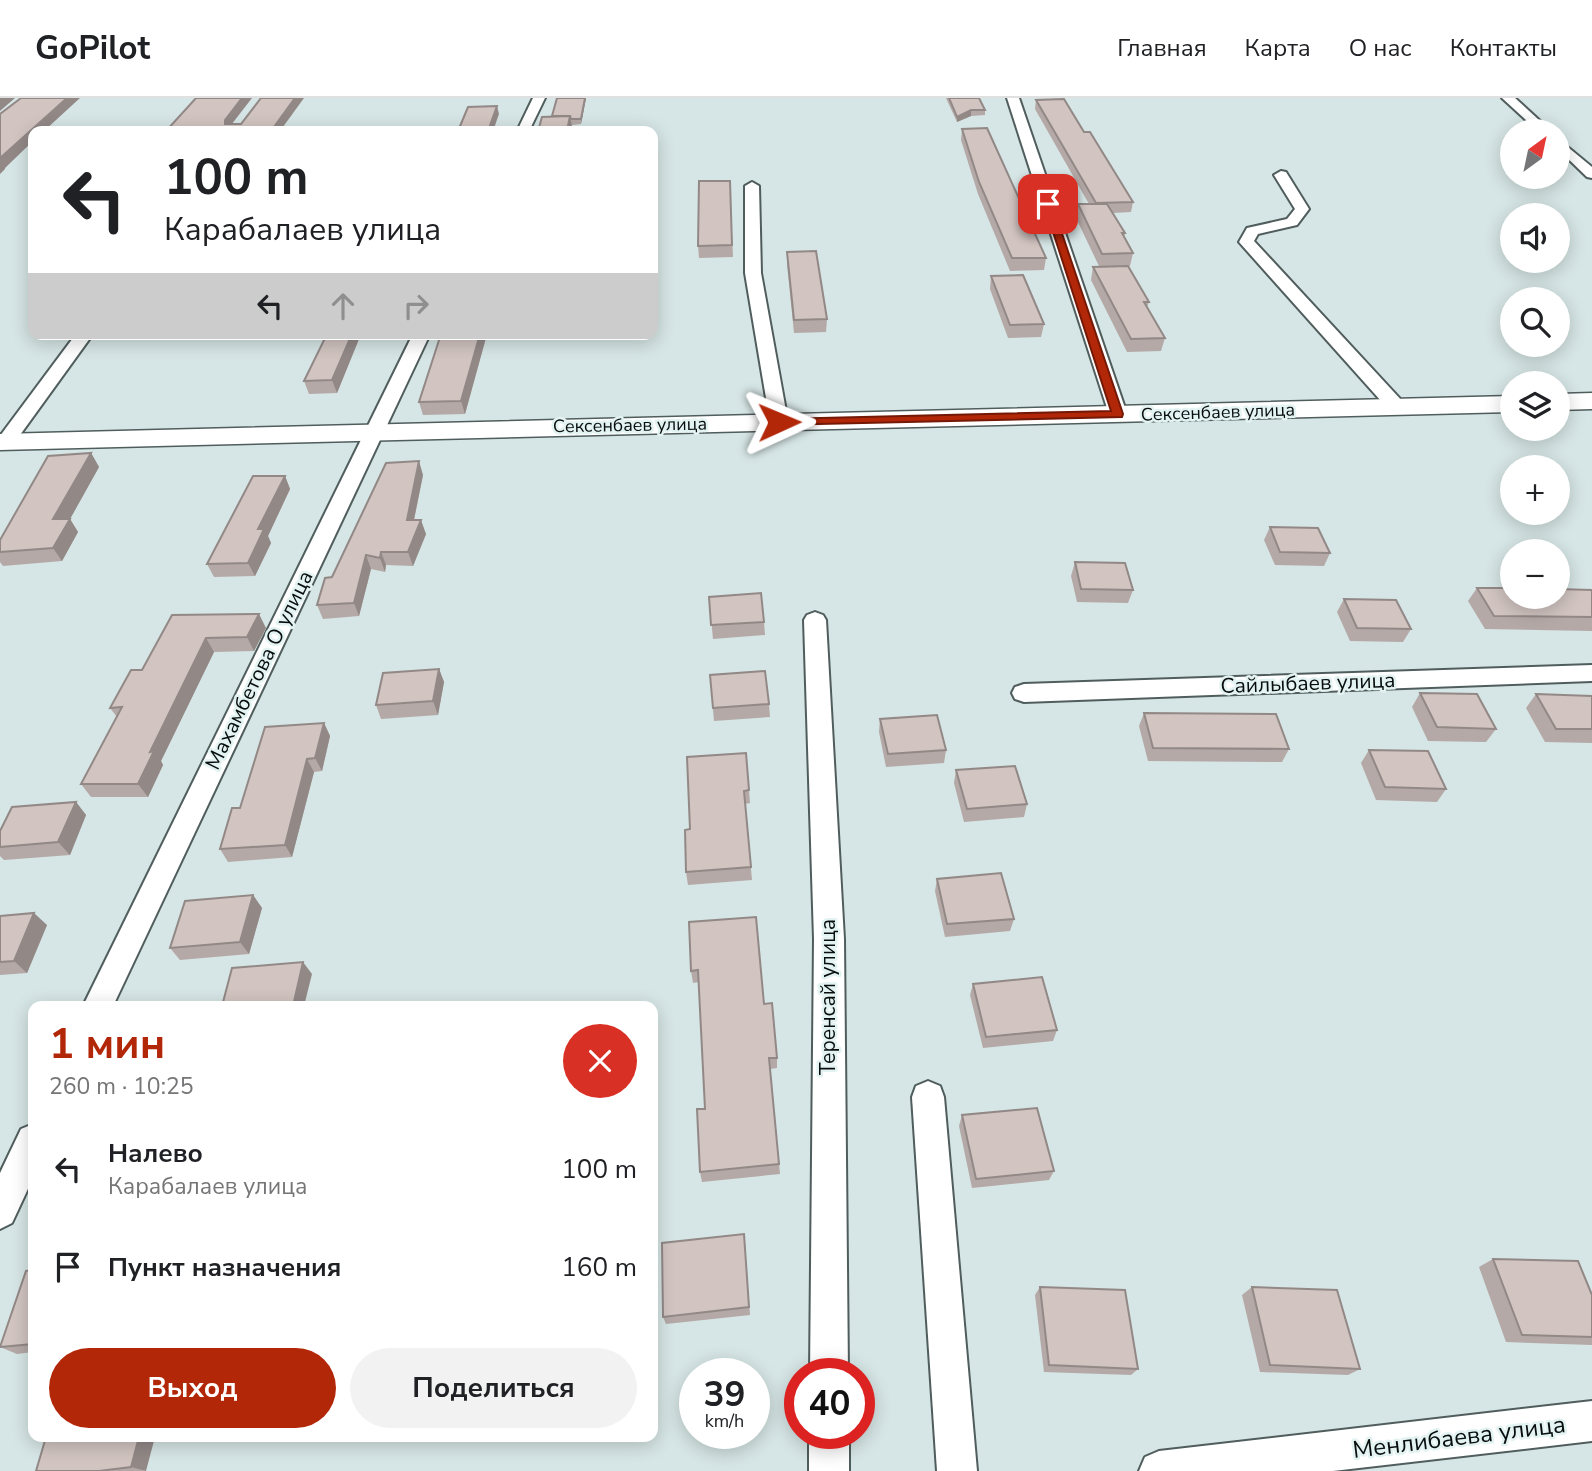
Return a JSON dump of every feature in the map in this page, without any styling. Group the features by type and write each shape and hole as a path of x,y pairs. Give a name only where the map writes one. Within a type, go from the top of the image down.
{"street":[{"path":"525,126 539,98"},
{"path":"1013,98 1118,414"},
{"path":"1508,98 1532,119"},
{"path":"1570,154 1592,174"},
{"path":"1281,175 1302,209 1292,222 1252,231 1246,242 1397,407"},
{"path":"752,186 752,273 779,422"},
{"path":"3,442 80,340"},
{"name":"Махамбетова О улица","path":"100,1001 419,340"},
{"path":"1570,402 1592,401"},
{"name":"Сексенбаев улица","path":"3,442 1500,404"},
{"name":"Теренсай улица","path":"815,620 829,939 829,1358"},
{"name":"Сайлыбаев улица","path":"1024,693 1592,674"},
{"path":"928,1097 957,1471"},
{"path":"0,1211 28,1152"},
{"name":"Менлибаева улица","path":"1159,1471 1592,1421"},
{"path":"829,1449 829,1471"}],"building":[{"path":"21,98 67,98 36,126 28,126 28,133 0,158 0,114"},
{"path":"196,98 242,98 225,120 225,124 241,124 261,98 295,98 275,126 171,126"},
{"path":"557,98 585,98 581,119 552,116"},
{"path":"949,98 979,98 985,110 971,110 957,117"},
{"path":"1064,99 1084,132 1090,132 1133,202 1096,203 1036,100"},
{"path":"497,106 490,126 460,126 468,107"},
{"path":"570,116 568,126 539,126 542,117"},
{"path":"987,128 1046,258 1012,258 979,182 962,129"},
{"path":"699,181 730,181 732,245 698,246"},
{"path":"1078,204 1107,204 1125,233 1122,233 1133,253 1102,254"},
{"path":"816,251 827,319 794,320 787,252"},
{"path":"1128,266 1149,302 1144,302 1165,338 1131,339 1093,267"},
{"path":"1023,275 1044,324 1010,325 991,276"},
{"path":"324,340 349,340 332,380 304,381"},
{"path":"439,340 478,340 461,401 419,402"},
{"path":"91,453 53,519 70,519 53,548 0,552 0,540 48,456"},
{"path":"419,461 407,520 421,520 408,552 381,552 380,558 366,555 354,603 317,605 325,578 332,577 386,463"},
{"path":"253,476 285,476 258,529 264,529 248,563 207,564"},
{"path":"1270,527 1318,528 1330,553 1280,552"},
{"path":"1075,562 1125,563 1133,590 1081,589"},
{"path":"1477,588 1500,588 1500,609 1570,609 1570,589 1592,590 1592,617 1494,616"},
{"path":"761,593 764,622 711,625 709,597"},
{"path":"1344,599 1396,600 1411,629 1357,628"},
{"path":"259,614 247,637 206,638 150,752 154,751 138,784 81,784 122,707 110,708 131,670 142,670 172,615"},
{"path":"439,669 433,701 376,705 383,673"},
{"path":"765,671 769,704 713,708 710,675"},
{"path":"1420,693 1477,694 1496,729 1437,727"},
{"path":"1536,694 1592,696 1592,729 1556,729"},
{"path":"1144,713 1276,714 1289,749 1153,748"},
{"path":"937,715 946,750 888,754 880,719"},
{"path":"324,723 315,758 307,759 285,845 220,849 232,808 240,808 265,727"},
{"path":"1369,750 1428,751 1446,789 1385,787"},
{"path":"746,753 749,790 744,791 751,867 686,872 685,830 690,829 687,757"},
{"path":"1015,766 1027,804 967,809 956,770"},
{"path":"76,802 58,842 0,847 0,831 12,807"},
{"path":"1001,873 1014,919 947,924 937,879"},
{"path":"253,895 240,942 170,948 185,901"},
{"path":"34,913 14,961 0,962 0,916"},
{"path":"756,917 764,1004 772,1003 777,1058 769,1058 779,1164 700,1172 697,1109 705,1109 698,970 691,971 689,922"},
{"path":"303,962 294,1001 223,1001 232,968"},
{"path":"1042,977 1057,1030 986,1037 973,984"},
{"path":"1037,1108 1054,1171 976,1179 962,1115"},
{"path":"744,1234 749,1307 663,1317 662,1243"},
{"path":"1493,1259 1578,1261 1592,1295 1592,1337 1522,1335"},
{"path":"26,1271 28,1344 0,1347"},
{"path":"1040,1287 1125,1290 1138,1369 1049,1365"},
{"path":"1252,1287 1337,1290 1360,1369 1270,1365"},
{"path":"45,1442 138,1442 131,1467 99,1471 36,1471"}],"route":[{"path":"779,422 1118,414 1048,204"}]}
